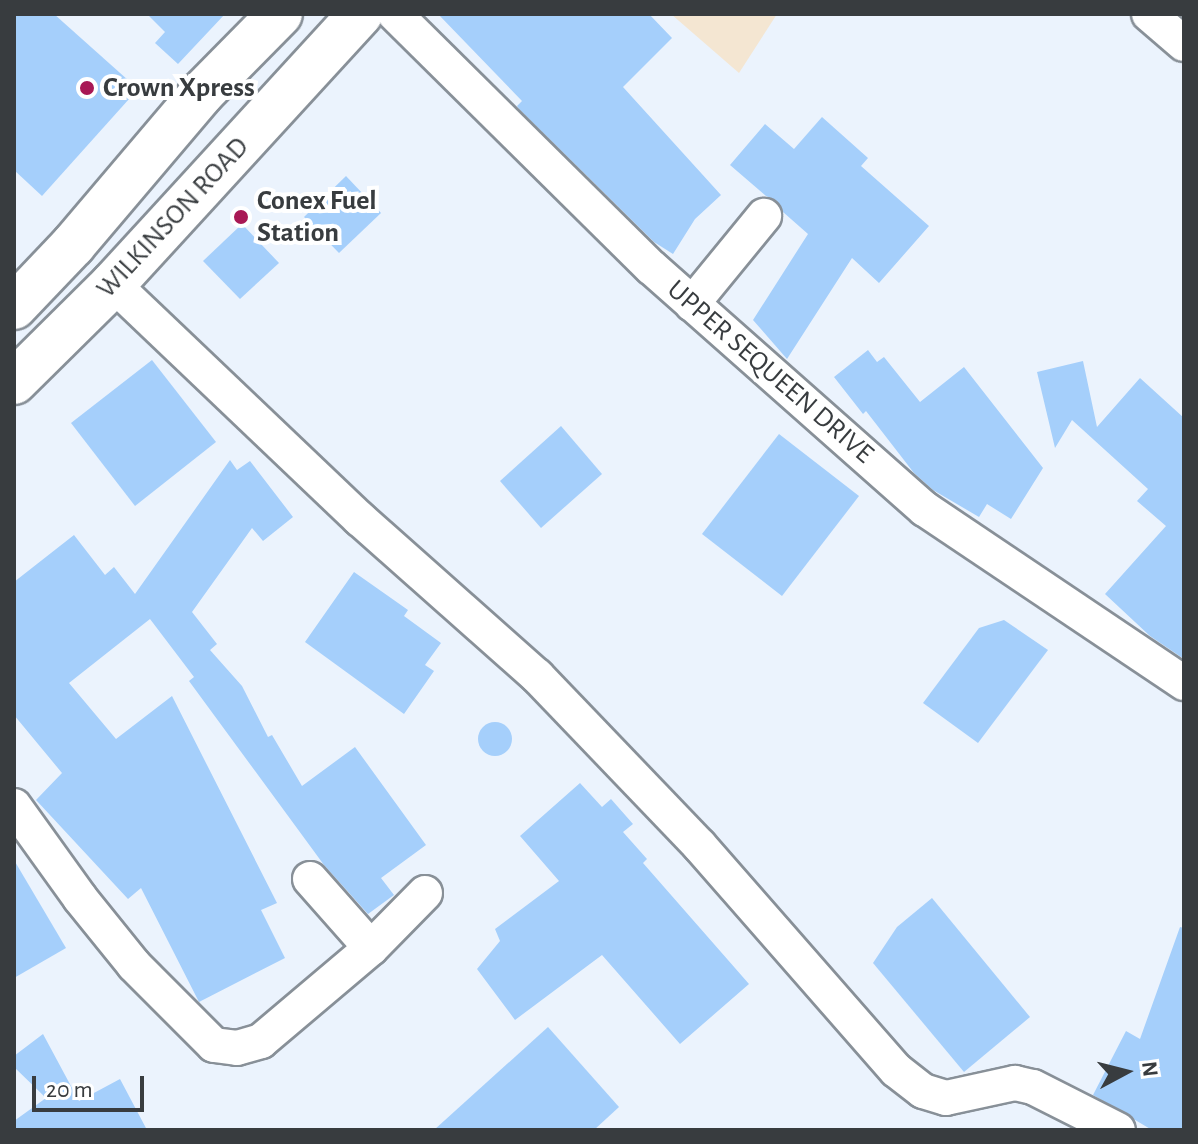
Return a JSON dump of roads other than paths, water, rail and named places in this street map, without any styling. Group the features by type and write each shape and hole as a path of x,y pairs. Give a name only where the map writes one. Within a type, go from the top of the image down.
{"main road":[{"name":"WILKINSON ROAD","path":"14,307 184,115 280,14"},
{"name":"WILKINSON ROAD","path":"14,382 113,284 360,14"},
{"path":"184,115 230,157"}],"street":[{"name":"UPPER SEQUEEN DRIVE","path":"395,14 692,304 925,509 1184,683"},
{"path":"1149,14 1184,44"},
{"path":"692,304 764,216"},
{"path":"113,284 360,519 537,676 699,845 896,1070 923,1091 946,1098 1015,1083 1033,1087 1118,1130"},
{"path":"14,806 134,965 214,1045 237,1048 261,1041 371,948 425,893"},
{"path":"310,879 371,948"}],"place":[{"name":"Crown Xpress","path":"87,88"},
{"name":"Conex Fuel Station","path":"241,217"}]}
